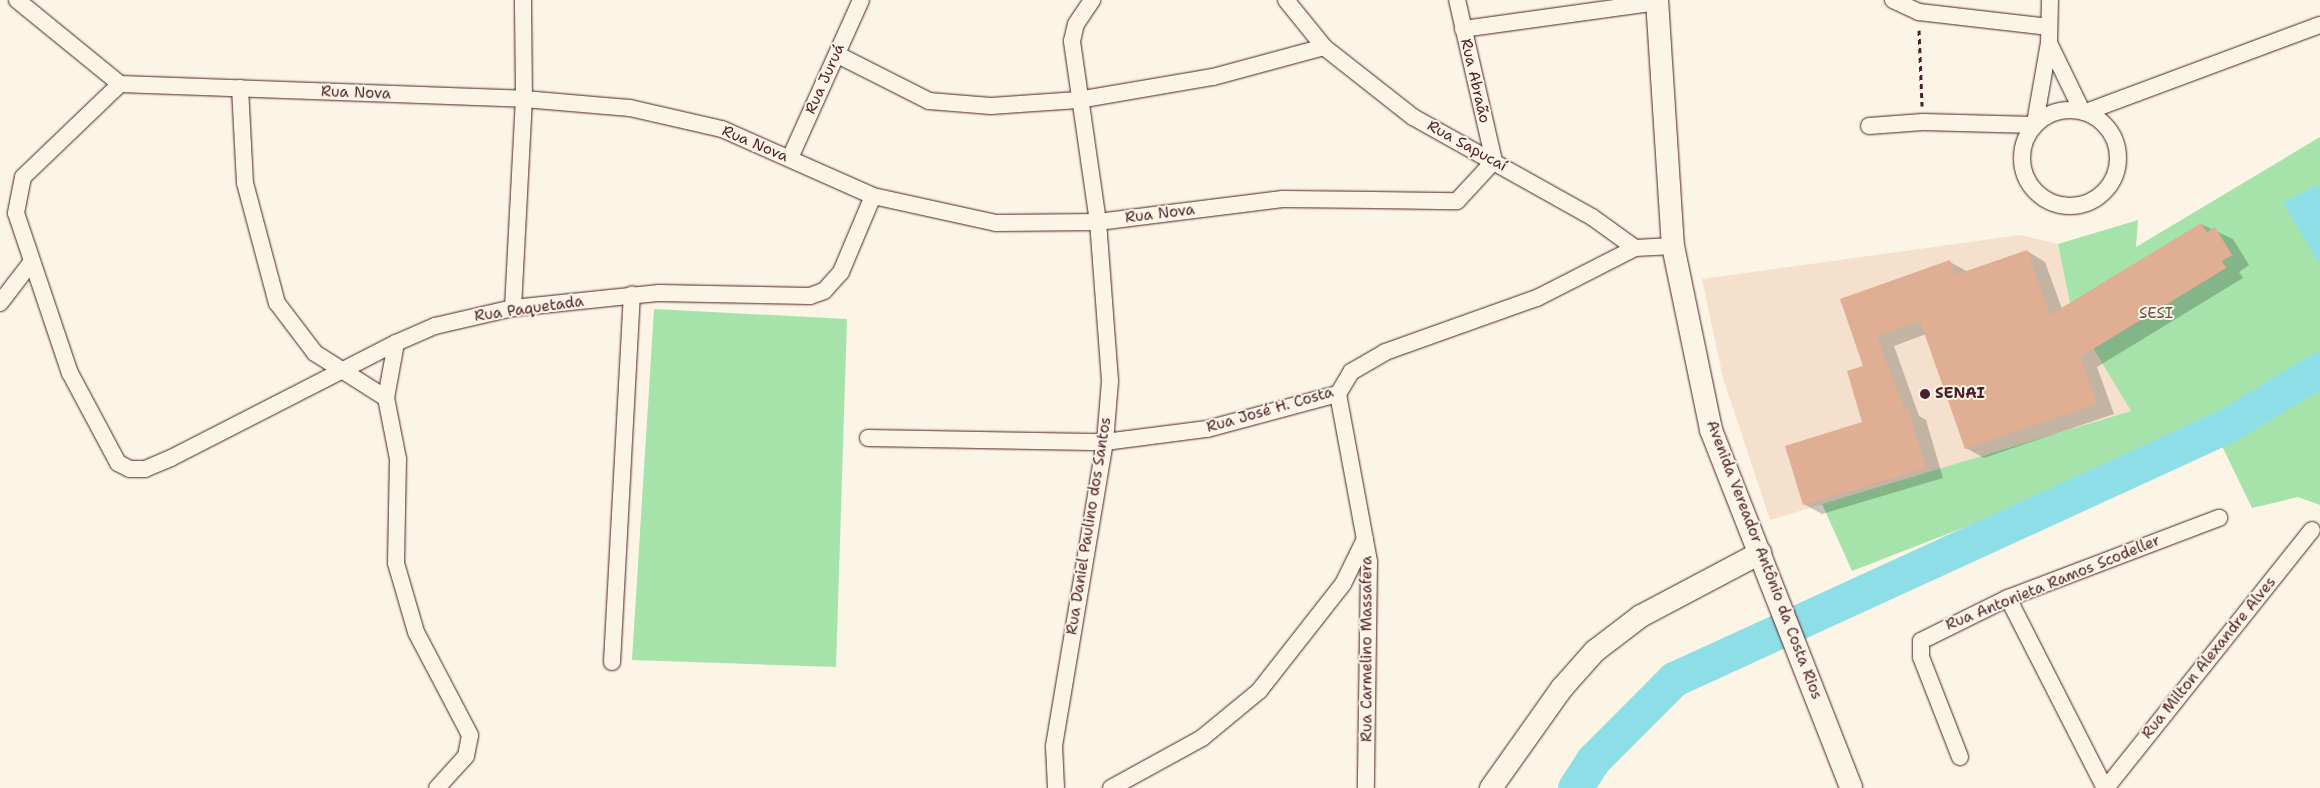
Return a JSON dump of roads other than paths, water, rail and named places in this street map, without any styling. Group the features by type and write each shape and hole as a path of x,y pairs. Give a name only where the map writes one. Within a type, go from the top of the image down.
{"main road":[{"name":"Avenida Vereador Antônio da Costa Rios","path":"1657,1 1673,246 1711,430 1851,788"},
{"path":"1491,788 1562,688 1594,651 1640,616 1760,553"}],"street":[{"path":"17,0 120,84"},
{"path":"513,308 524,99 522,0"},
{"name":"Rua Juruá","path":"790,158 861,0"},
{"name":"Rua Daniel Paulino dos Santos","path":"1056,788 1054,746 1105,442 1110,381 1098,222 1078,100 1072,41 1076,24 1092,0"},
{"name":"Rua Sapucaí","path":"1286,0 1324,47 1413,117 1592,217 1636,248"},
{"name":"Rua Abraão","path":"1457,0 1494,162"},
{"path":"1893,0 1919,12 2049,35"},
{"path":"2049,35 2084,111 2111,131 2119,160 2108,189 2082,205 2051,203 2028,182 2021,152 2034,124 2049,35 2050,0"},
{"path":"1463,29 1657,1"},
{"path":"1870,126 1923,122 2034,124 2051,113 2084,111 2320,26"},
{"path":"838,54 929,101 991,106 1078,100 1213,77 1324,47"},
{"name":"Rua Nova","path":"120,84 524,99 630,108 722,129 873,196 996,223 1098,222 1283,199 1445,204 1467,195 1494,162"},
{"name":"Rua Paquetada","path":"120,84 23,177 16,213 30,264 70,373 110,449 130,469 145,469 172,458 340,369 435,326 513,308 632,295 810,296 824,291 841,272 873,196"},
{"path":"240,88 246,183 277,303 315,353 386,398"},
{"path":"1636,248 1673,246"},
{"name":"Rua José H. Costa","path":"868,438 1105,442 1207,429 1338,394 1351,372 1378,356 1537,298 1636,248"},
{"path":"0,303 30,264"},
{"path":"612,662 632,295"},
{"path":"396,343 386,398 398,459 396,564 401,590 416,632 470,735 466,756 437,788"},
{"name":"Rua Carmelino Massafera","path":"1338,394 1365,539 1366,788"},
{"name":"Rua Antonieta Ramos Scodeller","path":"1960,757 1919,646 1934,632 2008,598 2219,518"},
{"name":"Rua Milton Alexandre Alves","path":"2106,788 2312,530"},
{"path":"1111,788 1202,738 1259,691 1343,584 1365,539"},
{"path":"2008,598 2106,788"}],"water":[{"path":"2316,185 2320,192 2320,264 2283,203"}],"waterway":[{"path":"1575,788 1593,760 1674,679 2226,426 2320,369"}],"place":[{"name":"SENAI","path":"1925,394"}],"park label":[{"name":"SESI","path":"2156,314"}]}
